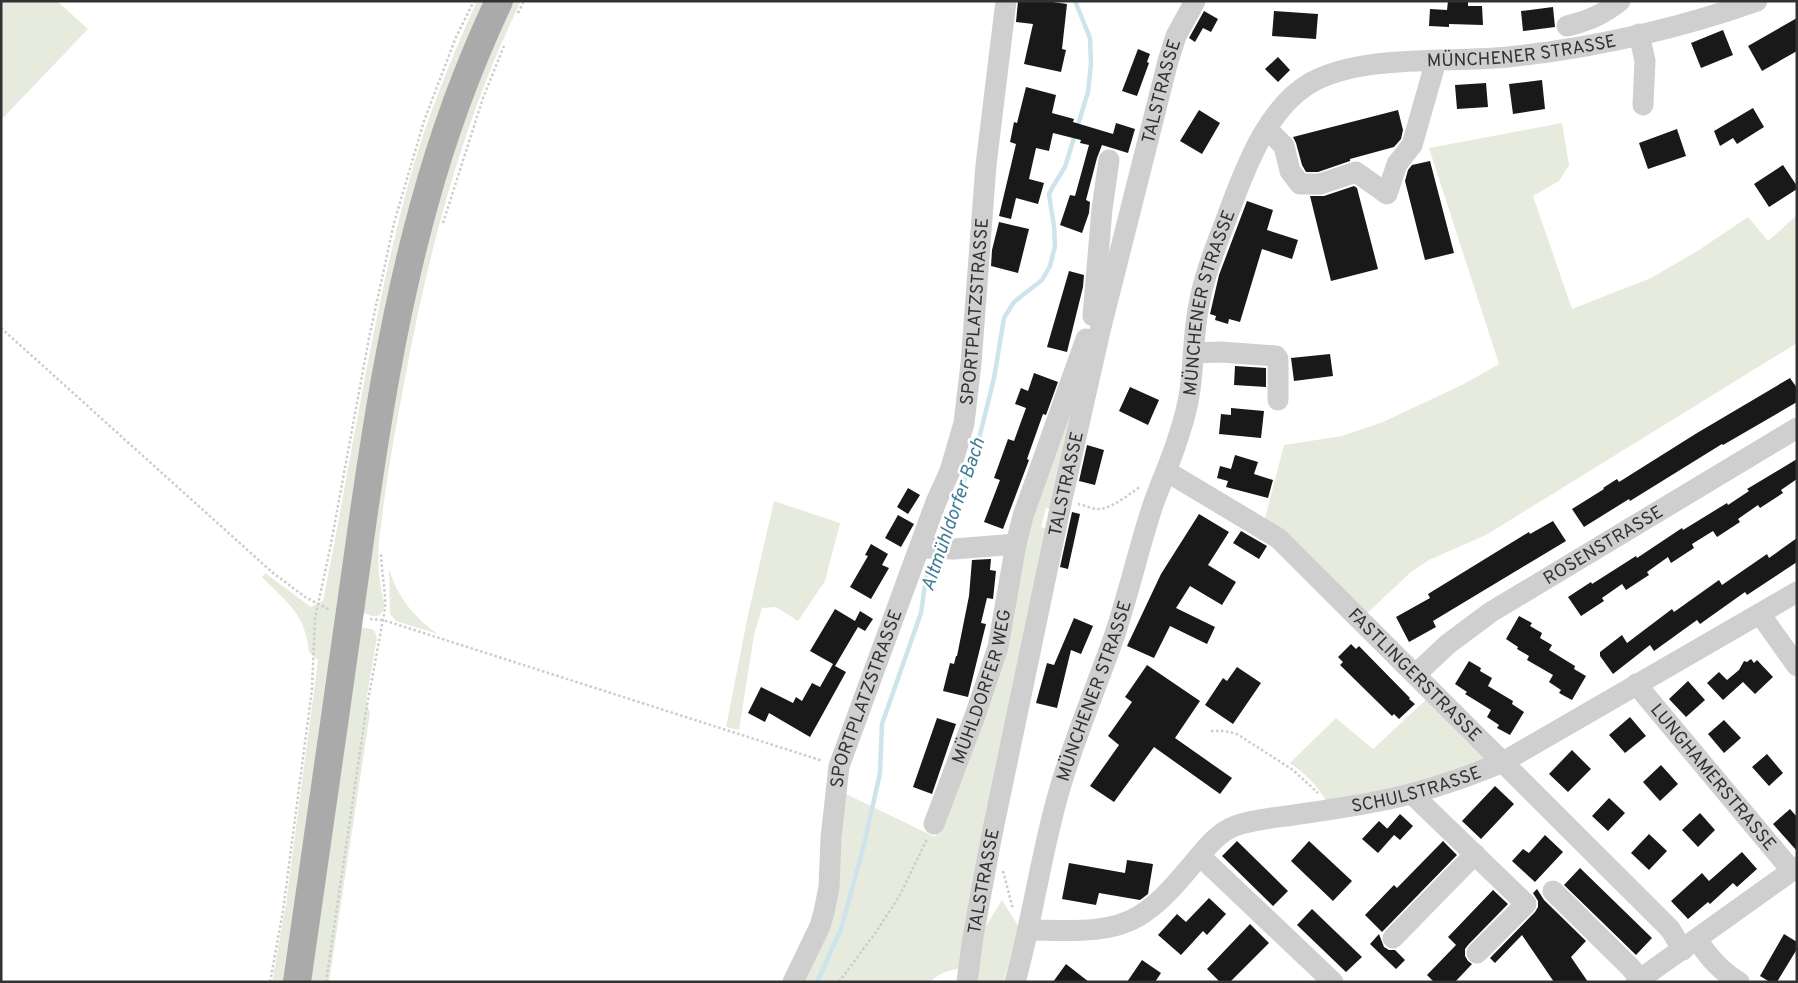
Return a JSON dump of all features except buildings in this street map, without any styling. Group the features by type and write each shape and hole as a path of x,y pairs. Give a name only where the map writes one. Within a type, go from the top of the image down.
{"main road":[{"path":"297,982 367,488 408,266 424,203 464,80 508,9"}],"street":[{"name":"SPORTPLATZSTRASSE","path":"792,982 820,926 824,912 829,886 831,838 839,766 923,548 936,502 950,471 964,423 971,364 986,165 1006,1"},
{"name":"TALSTRASSE","path":"963,980 1095,331 1168,61 1176,36 1195,1"},
{"path":"1566,26 1588,21 1608,11 1620,1"},
{"name":"MÜNCHENER STRASSE","path":"1015,982 1028,930 1045,843 1067,765 1123,609 1153,505 1178,438 1188,402 1198,306 1210,261 1239,183 1253,152 1276,114 1300,90 1322,77 1358,67 1381,64 1501,58 1546,53 1639,34 1717,15 1757,1"},
{"path":"1639,34 1645,61 1643,105"},
{"path":"1267,129 1284,146 1290,171 1300,184 1320,184 1356,172 1387,194 1398,164 1412,145 1436,61"},
{"path":"1095,331 1098,254 1109,160"},
{"name":"MÜHLDORFER WEG","path":"934,824 976,713 998,647 1016,544 1034,483 1085,344 1095,331"},
{"path":"1194,353 1221,352 1276,356 1278,358 1278,400"},
{"name":"ROSENSTRASSE","path":"1416,674 1448,644 1490,612 1797,428"},
{"name":"FASTLINGERSTRASSE","path":"1166,471 1278,538 1670,929 1726,974 1739,982"},
{"path":"923,548 954,549 1016,544"},
{"name":"SCHULSTRASSE","path":"1028,930 1099,929 1138,917 1167,894 1222,834 1236,826 1258,820 1370,803 1412,794 1474,774 1503,762 1797,592"},
{"path":"1760,614 1797,666"},
{"name":"LUNGHAMERSTRASSE","path":"1636,684 1794,869"},
{"path":"1412,794 1526,904 1477,953"},
{"path":"1393,938 1475,854"},
{"path":"1200,856 1333,982"},
{"path":"1554,891 1630,967 1638,980 1690,945 1794,869"}],"path":[{"path":"508,9 524,1"},
{"path":"442,225 483,98 507,38"},
{"path":"1,328 273,573 305,597 331,611"},
{"path":"1062,499 1097,509 1105,508 1125,497"},
{"path":"326,982 366,710 386,609 381,545"},
{"path":"368,619 383,620 839,766"},
{"path":"1211,731 1237,734 1293,770 1319,794 1326,810"},
{"path":"839,982 900,896 934,824"},
{"path":"1003,870 1013,911 1020,924 1028,930"}],"shaded area":[{"path":"1,1 57,1 88,29 1,120"},
{"path":"477,1 489,1 443,111 287,982 272,982 286,904 318,660 309,652 304,628 294,610 262,577 265,573 311,607 323,601 372,340 408,185 422,138 439,92"},
{"path":"511,1 521,1 482,90 466,136 438,230 415,325 382,513 378,556 384,608 378,616 373,616 362,612 395,372 452,149"},
{"path":"1562,123 1569,165 1559,181 1533,196 1572,309 1651,278 1699,250 1748,217 1768,241 1797,215 1797,343 1486,535 1429,560 1411,572 1363,617 1264,522 1284,445 1342,436 1383,422 1464,384 1499,364 1429,148"},
{"path":"1079,374 1052,509 1046,508 1041,527 1046,529 963,968 941,974 931,982 799,982 840,791 935,837 985,713 1021,549"},
{"path":"774,501 840,523 825,581 798,621 776,607 762,608 754,635 739,730 726,727 748,615"},
{"path":"389,569 402,597 414,614 438,634 396,621 390,614"},
{"path":"358,626 374,630 377,637 366,701 370,713 329,982 309,982"},
{"path":"1429,697 1486,757 1479,767 1328,804 1311,781 1290,763 1336,718 1373,749"},
{"path":"1002,900 1019,927 1003,982 974,982 978,939"}],"waterway":[{"name":"Altmühldorfer Bach","path":"940,542 976,451 994,378 1004,318 1014,302 1042,280 1050,266 1055,246 1049,195 1065,167 1088,92 1091,64 1090,38 1075,1"},
{"name":"Altmühldorfer Bach","path":"817,982 841,929 864,845 880,773 882,724 921,613 926,578 936,554"}]}
